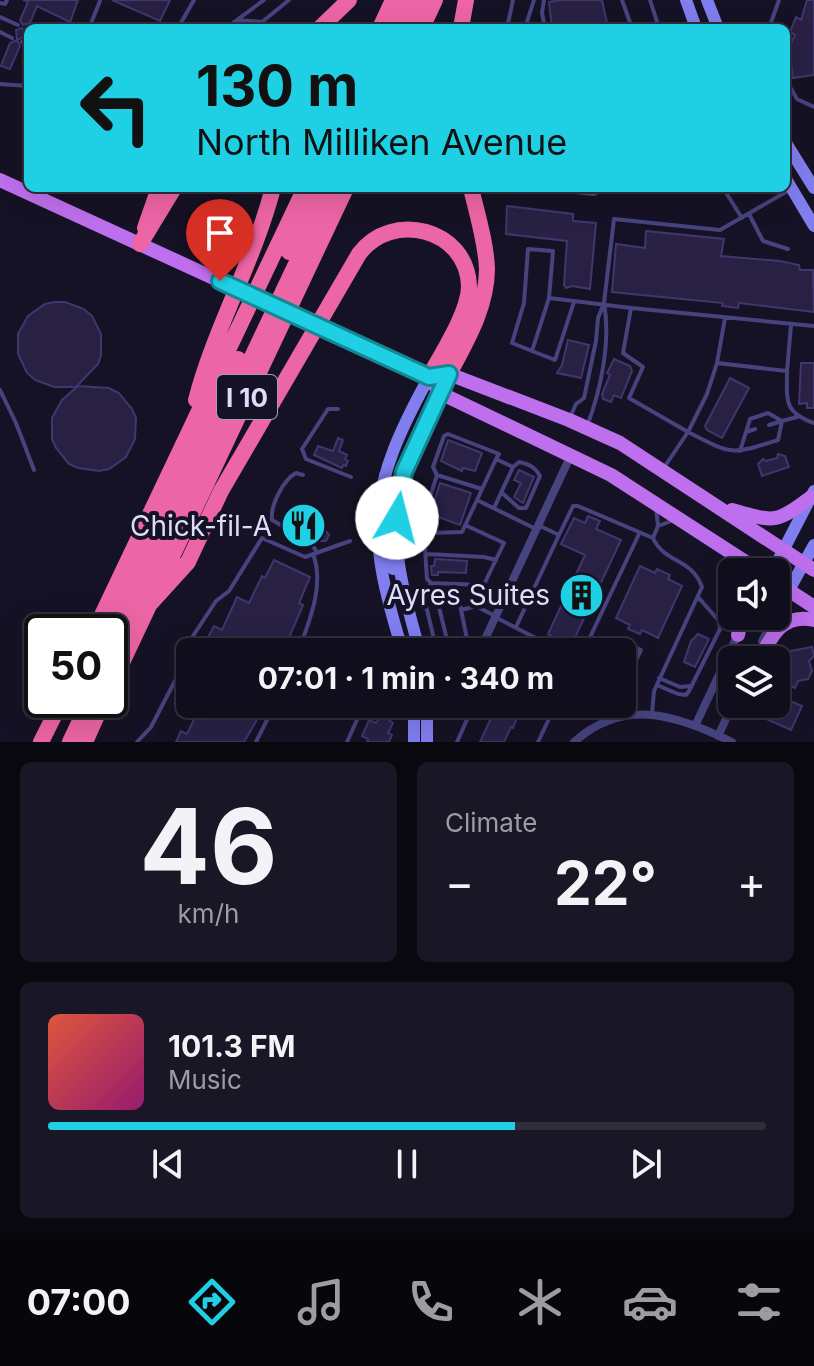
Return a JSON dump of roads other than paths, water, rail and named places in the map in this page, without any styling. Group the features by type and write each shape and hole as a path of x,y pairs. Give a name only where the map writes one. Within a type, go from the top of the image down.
{"highway":[{"path":"324,24 349,0"},
{"path":"382,24 393,0"},
{"path":"397,24 408,0"},
{"path":"410,24 421,0"},
{"path":"424,24 435,0"},
{"path":"462,24 466,0"},
{"path":"140,244 158,192"},
{"path":"140,244 172,192"},
{"path":"187,436 203,372 254,247 272,192"},
{"name":"I 10","path":"103,614 303,192"},
{"path":"118,614 317,192"},
{"path":"128,619 330,192"},
{"name":"I 10","path":"128,649 344,192"},
{"path":"449,374 481,308 486,286 486,257 472,192"},
{"path":"148,606 188,562 221,491 359,254 372,240 392,231 416,229 441,238 457,252 467,276 469,290 466,301 429,377"},
{"path":"41,742 53,718"},
{"path":"58,742 69,718"},
{"path":"70,742 81,718"},
{"path":"85,742 96,718"}],"main road":[{"path":"686,0 695,24"},
{"path":"707,0 716,24"},
{"path":"790,149 812,180 790,184"},
{"path":"0,180 24,191"},
{"path":"790,186 814,226"},
{"path":"26,192 429,377 440,393 611,475 740,558"},
{"path":"429,377 449,374 587,427 663,469 809,566"},
{"path":"416,638 402,584 397,534 399,496 404,472 449,374"},
{"path":"399,638 381,578 376,526 384,472 401,428 429,377"},
{"path":"384,472 390,493 388,528 390,533 397,534"},
{"path":"718,506 763,519 780,519 791,514 812,494"},
{"path":"780,558 812,494"},
{"path":"707,536 713,549 725,558"},
{"path":"377,538 386,544 396,592 408,608"},
{"path":"790,580 809,566 814,545"},
{"path":"790,591 814,607"},
{"path":"766,646 782,624 794,619 814,620"},
{"path":"738,635 740,630"},
{"path":"414,718 414,742"},
{"path":"427,718 427,742"}],"street":[{"path":"486,636 571,454"},
{"path":"695,726 738,635"},
{"path":"636,715 652,714 682,720 732,742"},
{"path":"574,742 596,726 619,718"},
{"path":"718,736 726,718"}],"lane":[{"path":"180,24 194,0"},
{"path":"232,24 264,0"},
{"path":"237,20 262,22 289,0"},
{"path":"508,24 513,0"},
{"path":"526,24 534,0"},
{"path":"544,0 544,24"},
{"path":"622,0 631,24"},
{"path":"650,0 658,24"},
{"path":"770,24 779,0"},
{"path":"91,24 100,1"},
{"path":"0,17 18,25"},
{"path":"0,32 12,38"},
{"path":"0,84 24,86"},
{"path":"790,87 797,99 814,107"},
{"path":"574,192 598,192"},
{"path":"726,192 742,218"},
{"path":"569,420 576,404 584,398 598,318 604,303 614,219 720,230 749,214 778,192"},
{"path":"749,214 763,241 788,249"},
{"path":"532,351 549,298 553,251 528,249 524,303 512,343 532,351 555,360 574,302"},
{"path":"549,298 814,326"},
{"path":"587,427 604,352 607,318 604,303"},
{"path":"631,308 623,353 643,367 629,398 727,452 778,440 782,421"},
{"path":"663,469 688,432 707,394 717,363 725,317"},
{"path":"791,324 787,403 797,417"},
{"path":"717,363 787,371"},
{"path":"0,390 34,470"},
{"path":"338,409 328,409 302,449 303,455 351,477"},
{"path":"740,451 750,419 768,413 782,421"},
{"path":"769,425 797,417 814,423"},
{"path":"746,432 755,429"},
{"path":"397,534 425,534 462,532 499,454 491,449 448,434 444,436 433,467 437,475 423,519 425,534 427,579 431,583 483,585"},
{"path":"496,459 513,467"},
{"path":"494,508 501,492 513,467 519,462 536,469 540,476 526,508 519,508 501,492"},
{"path":"303,475 296,473 290,476 270,511 272,520 311,542 315,554 319,574 303,638"},
{"path":"437,475 482,489"},
{"path":"477,500 559,535"},
{"path":"652,714 656,685 702,587 697,574 658,549 653,538 658,526 655,504"},
{"path":"516,627 573,506 653,538"},
{"path":"658,526 679,519"},
{"path":"465,525 504,543 476,606"},
{"path":"590,638 639,534"},
{"path":"137,742 158,714 193,636 216,601 229,591 262,538 305,557 350,541"},
{"path":"426,554 496,560"},
{"path":"431,583 424,597 434,638"},
{"path":"447,638 437,599 440,593 458,595 467,638"},
{"path":"656,685 686,695 693,685 720,625 698,597"},
{"path":"461,610 476,606 533,638"},
{"path":"486,636 491,638"},
{"path":"659,678 680,687 693,685"},
{"path":"256,742 268,718"},
{"path":"347,742 358,718"},
{"path":"457,742 468,718"},
{"path":"538,742 549,718"}],"place":[{"name":"Chick-fil-A","path":"303,526"},
{"name":"Ayres Suites","path":"581,595"}]}
